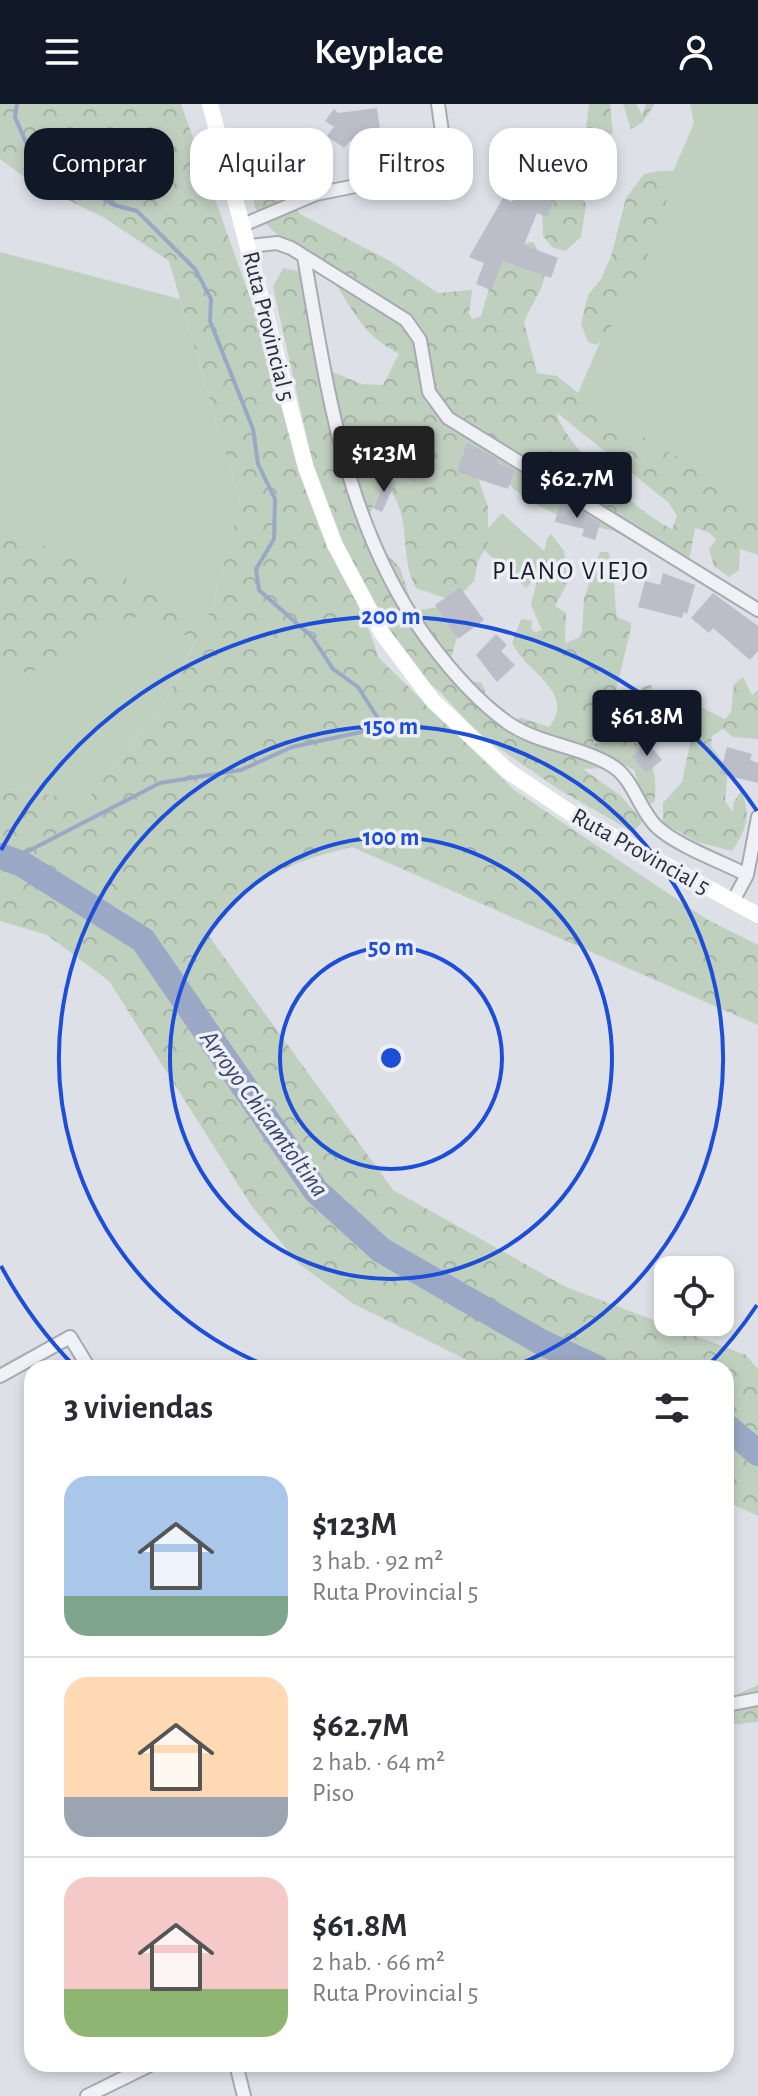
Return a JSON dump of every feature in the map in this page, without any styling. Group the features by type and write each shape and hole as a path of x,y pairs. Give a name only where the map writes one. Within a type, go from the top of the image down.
{"main road":[{"name":"Ruta Provincial 5","path":"210,104 320,510 361,597 411,672 452,720 508,771 572,814 758,915"}],"street":[{"path":"243,225 316,194 375,182 438,178 446,159 438,104"},
{"path":"249,246 277,243 406,320 420,340 429,392 448,418 758,610"},
{"path":"304,257 333,421 355,501 400,602 444,661 480,701 509,724 531,737 606,762 619,770 658,829 747,875"},
{"path":"733,901 747,875 758,817"},
{"path":"29,1360 70,1337 84,1360"},
{"path":"0,1376 24,1363"},
{"path":"734,1704 758,1699"},
{"path":"87,2096 136,2072"},
{"path":"238,2072 244,2096"}],"green space":[{"path":"0,104 181,104 190,129 190,200 215,200 318,488 273,287 283,268 302,272 320,367 362,384 383,385 399,354 369,332 329,276 272,230 262,219 254,200 291,200 300,214 390,261 438,293 472,290 469,314 473,319 481,316 501,247 533,242 544,265 544,274 540,291 524,322 537,373 557,376 603,413 758,505 758,555 740,549 739,570 729,577 714,566 709,549 716,539 708,532 695,528 690,556 679,568 614,531 567,520 526,499 500,477 475,469 488,507 488,543 478,561 474,581 454,601 416,588 408,563 401,514 390,490 379,492 363,530 400,568 414,611 445,606 458,633 448,670 455,677 482,683 485,692 481,707 497,721 522,718 549,727 556,715 557,703 553,693 512,643 521,619 532,621 531,628 535,632 542,630 531,605 547,539 551,534 564,551 569,580 555,606 566,613 565,643 578,638 582,632 584,598 600,552 608,552 614,576 617,617 631,623 631,628 613,703 602,707 593,744 622,740 640,744 654,772 654,803 645,805 634,770 615,760 604,768 583,769 621,796 643,821 633,832 558,789 480,735 440,692 419,676 383,623 326,512 379,658 514,790 708,920 758,945 758,1025 352,847 289,867 253,887 222,916 208,935 393,1190 566,1287 654,1320 654,1336 696,1336 746,1355 758,1369 758,1516 734,1505 734,1360 467,1360 352,1303 298,1263 251,1205 109,981 47,935 0,921 0,787 86,801 164,704 195,642 147,618 129,618 99,631 42,667 0,679 0,521 14,521 53,553 89,558 204,623 213,605 240,503 169,261 103,217 68,200 174,200 174,128 24,128 24,176 0,159","holes":["556,412 669,503 677,516 672,529 641,509 605,478 573,443"]},
{"path":"589,104 610,104 613,128 586,128"},
{"path":"623,104 636,104 642,115 646,104 655,104 642,123 631,129"},
{"path":"690,104 758,104 758,514 576,398 694,123"},
{"path":"675,171 645,262 611,326 597,345 588,342 581,324 588,295 601,279 611,256 626,198 644,174"},
{"path":"542,200 584,200 581,237 565,251 552,247 543,236"},
{"path":"0,252 180,299 240,503 213,605 164,704 86,802 0,787"},
{"path":"502,513 553,559 526,588 475,542"},
{"path":"743,677 752,695 758,690 758,739 733,737 723,729 712,736 711,746 728,769 725,801 733,812 733,803 741,791 746,807 744,829 732,851 697,842 663,823 663,803 682,782 695,720 649,712 638,700 642,687 651,685 655,700 681,708 702,708 725,719 731,712 734,684"},
{"path":"758,1685 758,1722 734,1724 734,1696"}],"building":[{"path":"377,108 380,128 349,128 349,142 344,148 333,140 334,127 325,121 334,109 338,113"},
{"path":"502,200 554,201 547,217 537,213 524,245 558,258 551,278 503,261 491,290 476,284 484,263 469,257"},
{"path":"410,440 434,450 416,482 395,474"},
{"path":"467,443 498,459 496,463 515,470 508,489 457,472"},
{"path":"386,477 396,481 382,512 373,508"},
{"path":"561,499 600,523 595,540 582,536 584,529 555,522"},
{"path":"663,573 695,585 687,614 684,612 682,618 638,607 645,581 660,585"},
{"path":"460,587 484,620 458,639 435,605"},
{"path":"713,593 758,626 758,651 750,660 713,628 709,633 691,618"},
{"path":"496,634 507,645 501,651 515,665 497,682 476,655"},
{"path":"648,743 662,760 646,773 632,756"},
{"path":"727,747 752,754 750,760 758,763 758,783 720,774"}],"waterway":[{"path":"11,860 160,783 241,770 292,747 361,732 379,720 358,687 333,669 312,637 259,590 256,569 274,539 275,499 258,464 253,429 210,321 211,299 195,269 137,211 114,205 43,162 27,145 15,117 17,104"},
{"name":"Arroyo Chicamtoltina","path":"0,856 22,864 143,940 316,1191 381,1250 541,1342 580,1360"},
{"name":"Arroyo Chicamtoltina","path":"734,1433 758,1453"}],"district":[{"name":"PLANO VIEJO","path":"571,570"}]}
